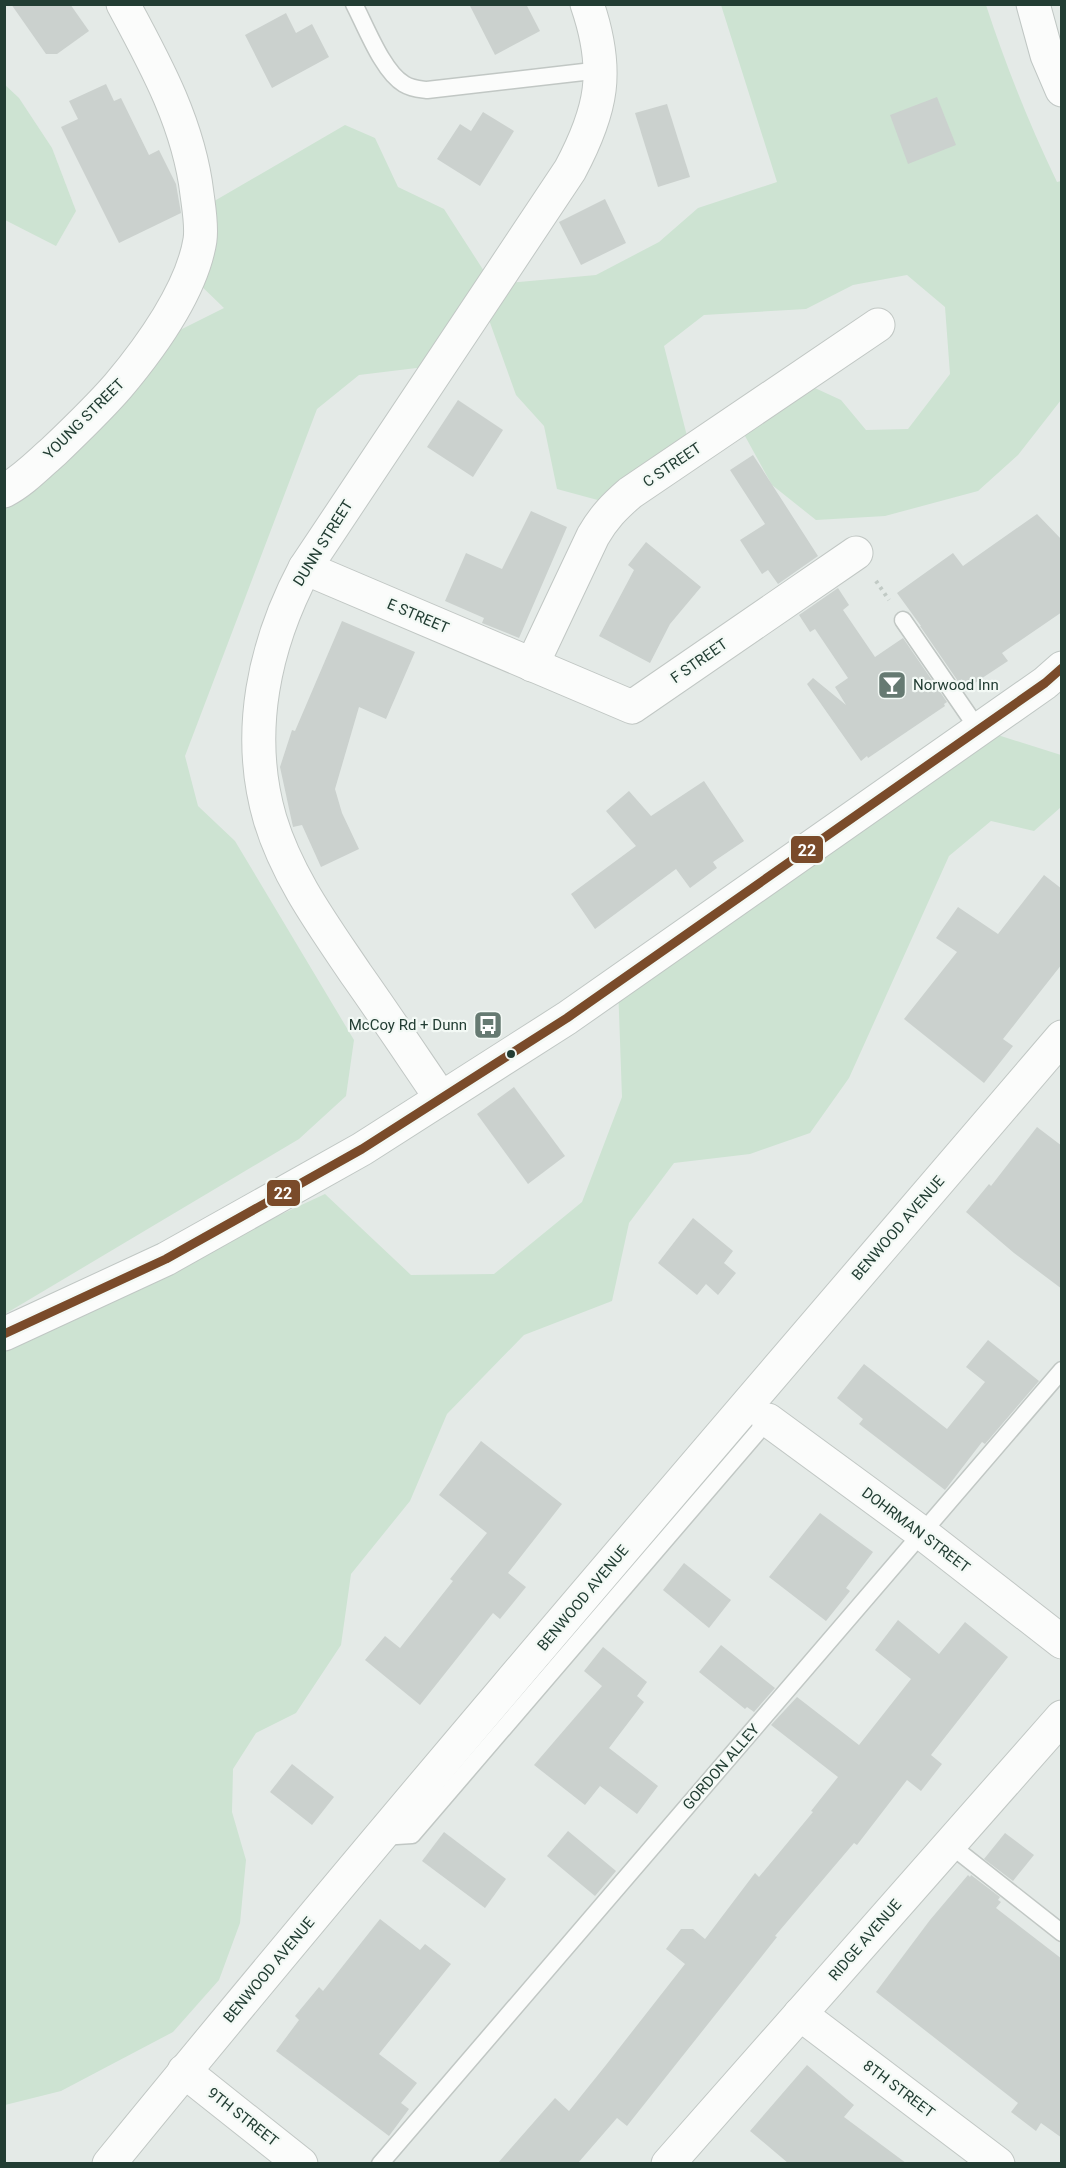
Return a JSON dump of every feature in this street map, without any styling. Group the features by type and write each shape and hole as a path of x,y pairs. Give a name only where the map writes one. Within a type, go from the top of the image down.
{"street":[{"name":"YOUNG STREET","path":"4,491 30,472 79,427 131,370 188,278 200,238 196,180 182,124 152,57 123,4"},
{"name":"DUNN STREET","path":"441,1098 322,925 286,859 270,819 261,781 258,742 260,703 267,663 279,623 305,568 570,170 586,139 597,105 601,70 597,34 587,4"},
{"path":"1033,4 1047,55 1062,90"},
{"name":"C STREET","path":"532,665 593,536 604,518 616,506 630,493 878,325"},
{"name":"F STREET","path":"532,665 632,707 856,553"},
{"name":"E STREET","path":"305,568 532,665"},
{"path":"4,1334 166,1259 362,1149 567,1018 1045,683 1062,668"},
{"name":"BENWOOD AVENUE","path":"109,2163 380,1837 1062,1037"},
{"name":"DOHRMAN STREET","path":"768,1420 922,1533 1062,1642"},
{"name":"RIDGE AVENUE","path":"668,2163 1062,1717"},
{"name":"8TH STREET","path":"800,2014 998,2163"},
{"name":"9TH STREET","path":"184,2071 301,2163"}],"lane":[{"path":"354,4 394,76 403,84 414,89 427,90 601,70"},
{"path":"903,620 978,729"},
{"name":"GORDON ALLEY","path":"380,2163 1062,1370"},
{"path":"380,1837 412,1835 768,1420"},
{"path":"949,1844 1062,1933"}],"path":[{"path":"856,553 903,620"}],"green space":[{"path":"721,5 986,5 1028,117 1057,182 1061,181 1061,400 1018,455 978,491 885,516 816,520 772,485 740,427 804,383 841,400 866,430 908,429 950,374 945,307 907,275 853,285 806,309 704,315 664,346 688,440 605,502 557,489 544,426 516,395 484,306 497,284 596,275 659,242 698,208 777,182"},
{"path":"4,84 19,98 52,148 76,211 56,246 5,220"},
{"path":"345,125 375,138 398,187 444,209 491,282 433,366 359,375 317,409 185,756 198,806 235,841 354,1040 346,1096 299,1139 5,1314 5,496 164,338 224,308 193,278 204,207"},
{"path":"982,730 1061,755 1061,807 1034,831 991,821 949,856 849,1078 810,1133 750,1154 674,1163 629,1223 612,1301 524,1335 447,1414 410,1501 351,1574 341,1645 296,1713 256,1733 233,1769 232,1812 246,1860 240,1923 219,1980 173,2032 61,2091 5,2105 4,1343 325,1194 411,1275 494,1274 582,1202 622,1097 618,985"}],"building":[{"path":"11,4 70,4 89,31 57,54 46,54"},
{"path":"469,4 526,4 540,31 495,55"},
{"path":"286,13 296,33 312,24 329,57 272,88 245,35"},
{"path":"106,84 114,101 121,98 149,155 159,150 176,184 181,213 119,243 61,127 78,119 69,101"},
{"path":"937,97 956,145 908,164 890,115"},
{"path":"667,104 690,177 658,187 635,113"},
{"path":"483,112 514,131 480,186 437,159 460,124 471,131"},
{"path":"605,199 626,243 581,265 559,222"},
{"path":"458,400 503,430 473,477 427,447"},
{"path":"753,455 818,556 778,584 768,570 762,574 740,540 765,524 730,470"},
{"path":"531,511 567,527 519,638 482,623 484,618 445,601 466,553 502,569"},
{"path":"1037,514 1062,540 1062,612 1002,653 1008,661 964,690 897,593 953,553 963,566"},
{"path":"646,542 701,587 670,624 650,663 599,636 634,570 628,565"},
{"path":"838,588 849,605 843,610 875,657 903,638 947,702 945,706 861,761 807,684 813,678 846,705 835,687 848,678 815,629 810,632 799,615"},
{"path":"342,621 415,652 386,719 359,707 335,789 342,813 359,849 321,867 302,825 293,827 280,767 292,730 295,731"},
{"path":"704,781 744,841 713,862 717,868 690,888 676,869 595,929 571,894 636,846 606,811 629,791 651,816"},
{"path":"1044,875 1062,889 1062,964 1003,1039 1013,1046 984,1083 904,1019 957,952 936,938 958,907 998,934"},
{"path":"514,1087 565,1156 528,1184 477,1114"},
{"path":"1037,1127 1062,1146 1062,1289 1014,1253 966,1212 989,1184 991,1186"},
{"path":"693,1218 733,1251 724,1263 736,1273 718,1295 706,1284 697,1295 658,1263"},
{"path":"988,1340 1039,1381 985,1444 982,1442 945,1490 859,1424 863,1419 837,1398 864,1364 947,1429 985,1382 966,1367"},
{"path":"481,1441 562,1504 508,1573 526,1587 500,1619 493,1613 420,1705 365,1660 385,1636 400,1648 453,1581 450,1579 487,1533 439,1495"},
{"path":"820,1513 873,1552 846,1588 850,1591 826,1621 769,1577"},
{"path":"684,1563 731,1600 709,1628 663,1590"},
{"path":"898,1620 939,1654 965,1622 1008,1657 931,1755 942,1764 921,1791 907,1780 857,1845 854,1843 775,1936 777,1937 627,2126 617,2118 578,2163 498,2163 555,2098 569,2111 685,1964 666,1949 681,1929 693,1929 705,1939 755,1873 759,1877 813,1812 811,1811 838,1777 771,1725 797,1697 859,1745 911,1679 875,1650"},
{"path":"721,1645 775,1688 754,1712 747,1707 745,1709 699,1672"},
{"path":"603,1647 647,1682 637,1696 644,1702 609,1748 658,1786 637,1814 600,1786 585,1805 534,1765 602,1686 584,1671"},
{"path":"292,1764 334,1797 312,1825 270,1792"},
{"path":"568,1831 616,1871 595,1896 547,1856"},
{"path":"444,1832 506,1879 485,1908 422,1861"},
{"path":"1005,1833 1034,1855 1013,1881 984,1859"},
{"path":"968,1875 1000,1897 998,1900 1001,1902 996,1908 1062,1959 1062,2138 1041,2123 1036,2131 1011,2112 1018,2103 876,1992 930,1920"},
{"path":"380,1919 420,1950 425,1944 451,1964 379,2054 417,2083 401,2103 409,2109 389,2136 276,2051 299,2020 295,2016 319,1987 323,1991"},
{"path":"807,2065 854,2105 844,2117 906,2163 788,2163 750,2131"}],"transit line":[{"name":"22","path":"4,1334 166,1259 362,1149 567,1018 1045,683 1062,668"}],"place":[{"name":"Norwood Inn","path":"892,685"},
{"name":"McCoy Rd + Dunn","path":"488,1025"}]}
